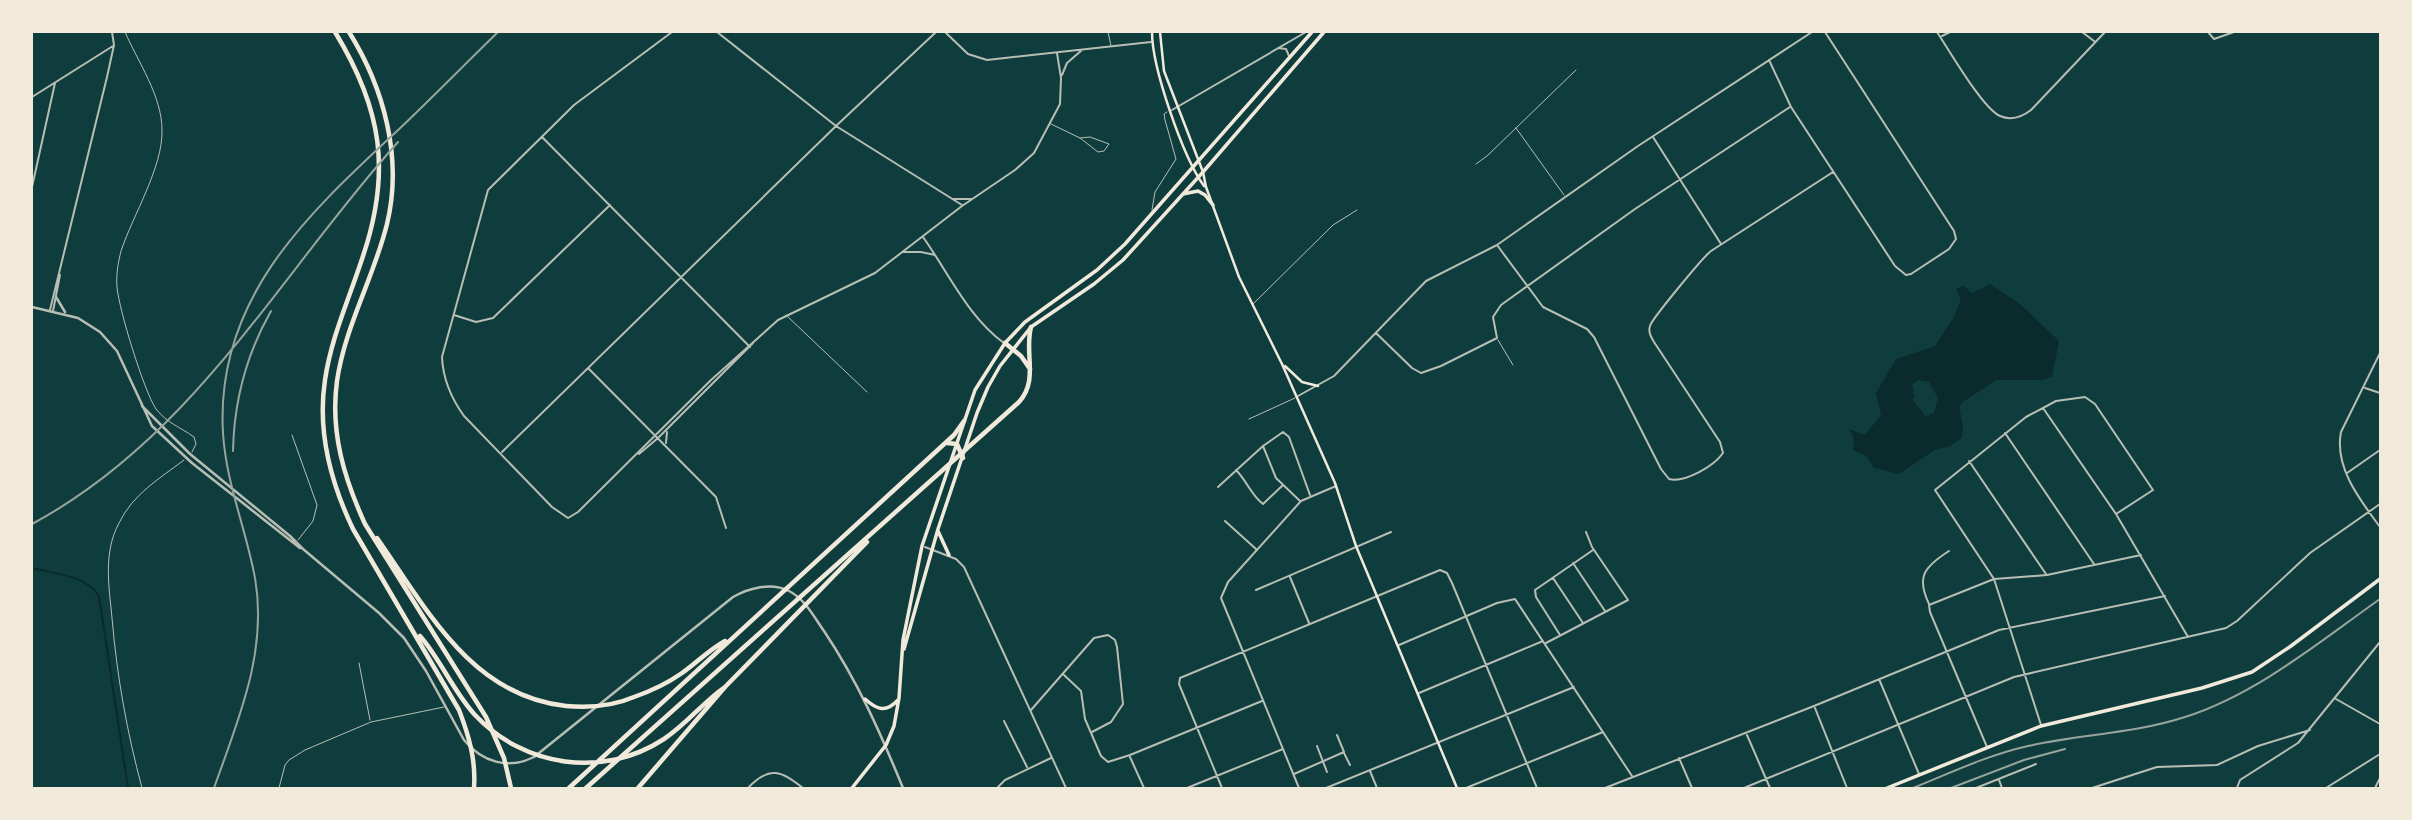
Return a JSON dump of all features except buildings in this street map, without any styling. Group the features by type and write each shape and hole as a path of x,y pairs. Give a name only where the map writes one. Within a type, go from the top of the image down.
{"highway":[{"path":"335,32 351,60 373,117 378,145 379,192 375,220 331,348 324,381 323,425 331,472 347,516 459,710 470,739 474,789"},
{"path":"349,32 368,66 382,101 390,143 393,190 387,225 342,355 335,412 340,457 351,494 365,524 499,743 511,789"},
{"path":"586,789 1023,397 1028,387 1030,370 1031,327"},
{"path":"1005,343 1021,356 1030,370"},
{"path":"569,789 957,432 964,421"},
{"path":"938,449 950,442 957,444 963,458"},
{"path":"365,524 439,627 475,667 513,692 559,705 591,706 633,698 674,678 731,638"},
{"path":"638,789 724,687 879,528"},
{"path":"414,631 468,706 491,730 509,743 547,759 590,763 627,757 664,739 724,687"}],"main road":[{"path":"1152,32 1159,78 1194,168 1206,187"},
{"path":"1160,32 1163,63 1231,257 1336,486 1356,546 1457,789"},
{"path":"852,789 886,745 894,726 900,698 908,609 922,546 975,390 1005,343 1032,316 1104,264 1152,216 1312,32"},
{"path":"903,651 938,529 983,397 1012,349 1031,327 1114,268 1203,172 1324,32"},
{"path":"1300,46 1307,51"},
{"path":"1181,195 1198,191 1213,205"},
{"path":"1282,364 1303,382 1318,386"},
{"path":"938,529 949,555"},
{"path":"1887,789 2041,726 2202,688 2252,672 2381,579"},
{"path":"865,699 873,707 884,710 900,698"}],"street":[{"path":"51,310 114,45 112,32"},
{"path":"672,32 585,95 488,190 442,358 446,381 464,416 552,507 566,517 575,515 723,369 786,315 862,280 1007,176 1034,153 1060,104 1061,78 1057,53"},
{"path":"717,32 836,126 962,206"},
{"path":"500,453 936,32"},
{"path":"945,32 962,49 980,59 993,60 1152,42"},
{"path":"1171,110 1306,32"},
{"path":"1297,397 1340,371 1426,281 1497,245 1652,136 1812,32"},
{"path":"1769,60 1791,107 1895,266 1903,275 1911,274 1949,248 1956,239 1954,231 1825,32"},
{"path":"1937,32 1987,106 2001,117 2011,119 2031,110 2105,32"},
{"path":"1941,37 1950,32"},
{"path":"2082,32 2095,42"},
{"path":"2208,32 2214,40 2234,32"},
{"path":"32,97 114,45"},
{"path":"1277,48 1286,49 1290,58"},
{"path":"1061,78 1067,63 1083,49"},
{"path":"32,187 55,83"},
{"path":"1375,332 1412,368 1421,373 1497,338 1493,326 1494,314 1501,305 1680,179 1791,107"},
{"path":"541,136 749,346"},
{"path":"1652,136 1721,244"},
{"path":"1497,245 1543,307 1587,329 1594,337 1664,475 1669,480 1679,481 1715,462 1723,453 1720,442 1654,342 1649,331 1655,315 1673,297 1699,262 1721,244 1833,172"},
{"path":"952,199 973,199"},
{"path":"454,315 476,322 493,318 611,205"},
{"path":"923,236 978,319 990,333 1005,343"},
{"path":"901,252 936,255"},
{"path":"51,310 60,271"},
{"path":"55,297 66,314"},
{"path":"32,307 66,314 95,327 107,338 117,351 152,426 186,458 379,613 404,638 418,657 464,740 478,754 500,764 524,762 555,742 733,597 752,588 768,587 789,591 806,606 865,699 903,789"},
{"path":"636,456 726,372 749,346"},
{"path":"2381,353 2340,438 2340,456 2346,474 2381,527"},
{"path":"588,368 716,497 726,528"},
{"path":"723,369 726,372"},
{"path":"2363,388 2381,393"},
{"path":"2041,726 1994,579 1935,490 2005,433 2043,407 2056,401 2085,397 2095,404 2153,490 2116,514"},
{"path":"142,406 190,454 297,542 303,550"},
{"path":"2043,407 2116,514 2188,638"},
{"path":"666,445 667,429"},
{"path":"1218,487 1263,446 1283,432 1288,434 1310,496"},
{"path":"2005,433 2095,565"},
{"path":"653,443 666,445"},
{"path":"1263,446 1274,474 1301,501"},
{"path":"2346,474 2381,450"},
{"path":"1969,461 2047,575"},
{"path":"1236,470 1246,481 1253,496 1262,504 1283,485"},
{"path":"1299,789 1221,598 1228,582 1301,501 1336,486"},
{"path":"1744,789 2024,674 2188,638 2233,625 2310,553 2381,504"},
{"path":"1225,521 1256,550"},
{"path":"1256,590 1391,532"},
{"path":"1418,694 1560,636 1628,600 1594,549 1586,532"},
{"path":"922,546 949,555 959,561 969,574 1066,789"},
{"path":"1560,636 1534,595 1536,588 1594,549"},
{"path":"1949,551 1922,578 1921,586 1987,747"},
{"path":"1929,606 1994,579 2047,575 2141,555"},
{"path":"1573,563 1606,612"},
{"path":"1222,789 1179,682 1182,676 1443,570 1449,577 1537,789"},
{"path":"1290,576 1310,624"},
{"path":"1552,577 1583,624"},
{"path":"1605,789 1999,629 2165,596"},
{"path":"1398,645 1465,616 1514,599 1545,642 1632,778"},
{"path":"1031,710 1094,638 1103,634 1111,636 1118,647 1124,704 1111,722 1091,732"},
{"path":"2236,787 2240,780 2298,743 2381,642"},
{"path":"1064,675 1081,691 1084,715 1106,761 1130,755 1263,701"},
{"path":"1879,679 1919,775"},
{"path":"1326,789 1574,687"},
{"path":"2335,698 2381,724"},
{"path":"1814,706 1847,789"},
{"path":"1004,721 1028,769"},
{"path":"2092,789 2157,767 2217,765 2258,746 2310,730"},
{"path":"1465,789 1603,732"},
{"path":"1746,733 1769,789"},
{"path":"1337,735 1350,765"},
{"path":"1317,746 1328,772"},
{"path":"1187,789 1283,749"},
{"path":"1293,774 1344,752"},
{"path":"2326,789 2381,754"},
{"path":"1130,755 1143,789"},
{"path":"997,789 1005,780 1052,758"},
{"path":"1679,758 1692,789"},
{"path":"1976,789 2036,764"},
{"path":"1370,771 1377,789"},
{"path":"748,789 760,777 774,772 789,777 803,789"},
{"path":"2375,789 2381,778"},
{"path":"1998,779 2002,789"}],"lane":[{"path":"125,32 158,104 162,129 159,154 121,252 117,277 118,294 148,394 164,418 195,438 196,444 186,458 144,490 127,508 114,535 108,561 119,686 142,789"},
{"path":"1108,32 1111,47"},
{"path":"1476,164 1576,70"},
{"path":"1152,216 1155,192 1175,161 1175,150 1164,114 1171,110"},
{"path":"1051,124 1080,138 1100,152 1109,144 1090,137 1080,138"},
{"path":"1516,128 1566,197"},
{"path":"1252,305 1333,225 1357,210"},
{"path":"786,315 867,392"},
{"path":"1497,338 1513,365"},
{"path":"1249,419 1297,397"},
{"path":"292,435 317,505 313,521 297,542"},
{"path":"359,663 370,722"},
{"path":"279,789 285,765 294,756 370,722 446,706"}],"water":[{"path":"1990,284 2021,305 2059,341 2052,377 2042,380 1996,380 1959,407 1963,425 1962,438 1948,447 1936,449 1899,474 1874,468 1866,456 1853,450 1854,439 1849,429 1865,435 1881,415 1876,393 1896,359 1935,346 1954,317 1961,299 1956,289 1964,286 1972,293","holes":["1918,380 1929,382 1938,398 1934,413 1925,416 1913,400 1915,395 1912,393 1912,385"]}],"waterway":[{"path":"32,568 78,579 99,596 128,788"}],"railway":[{"path":"214,788 241,711 254,659 257,632 255,578 228,470 223,433 224,385 234,341 251,301 273,263 300,228 330,195 498,32"},
{"path":"32,524 89,488 141,446 188,400 398,142"},
{"path":"233,451 236,414 243,379 248,361 271,311"},
{"path":"1913,788 1998,754 2048,742 2165,723 2212,707 2287,666 2380,599"},
{"path":"1951,788 2024,760 2065,749"}]}
